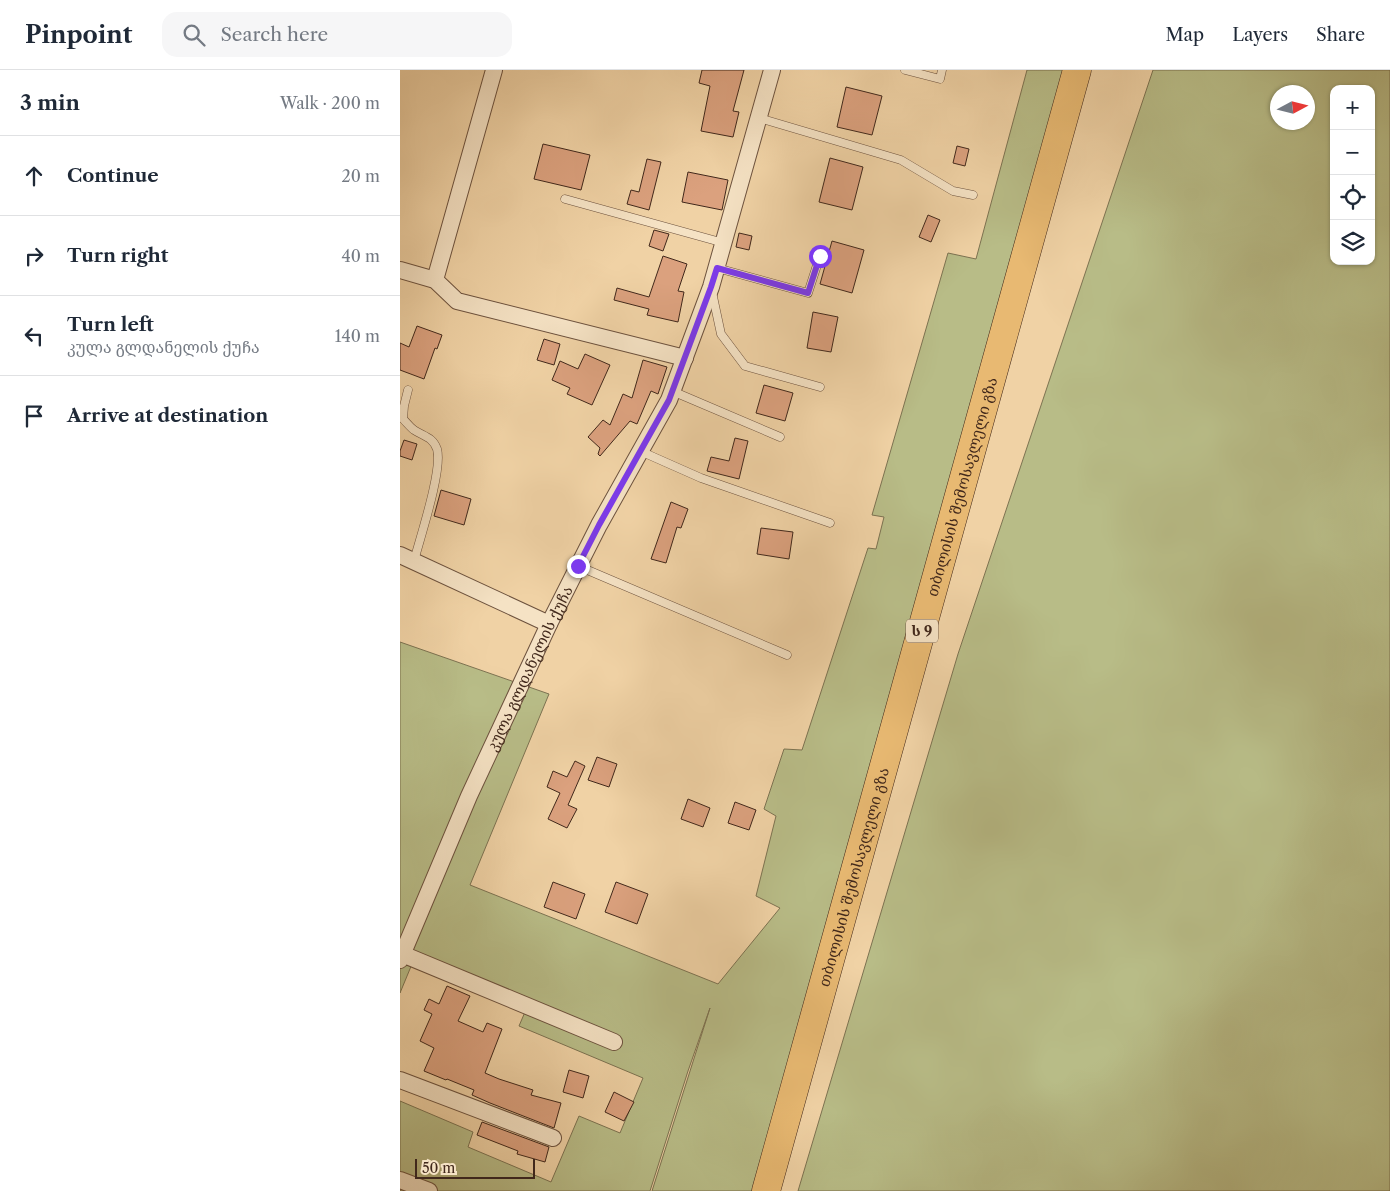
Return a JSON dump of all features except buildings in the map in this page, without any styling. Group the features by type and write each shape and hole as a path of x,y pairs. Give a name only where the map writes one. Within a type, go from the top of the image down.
{"highway":[{"name":"თბილისის შემოსავლელი გზა","path":"766,1191 1077,70"}],"street":[{"path":"435,280 494,70"},
{"name":"კულა გლდანელის ქუჩა","path":"401,957 469,796 548,624 599,525 669,400 717,268 772,70"},
{"path":"400,270 435,280 457,300 685,358"},
{"path":"407,558 548,624"},
{"path":"401,957 614,1042"},
{"path":"400,1080 554,1138"},
{"path":"400,1180 429,1191"}],"lane":[{"path":"905,70 940,78 942,70"},
{"path":"759,118 901,160 953,191 973,195"},
{"path":"565,199 724,243"},
{"path":"717,268 808,293 820,256"},
{"path":"711,287 721,334 745,366 820,387"},
{"path":"407,558 433,491 438,465 437,449 429,437 413,429 403,419 408,390"},
{"path":"672,391 780,437"},
{"path":"640,451 701,478 830,523"},
{"path":"578,566 787,655"}],"green space":[{"path":"1027,70 1063,70 752,1191 652,1191 710,1008 650,1191 400,1191 400,1101 473,1132 468,1147 551,1182 579,1116 620,1133 643,1078 519,1026 525,1012 412,964 400,993 400,642 549,694 470,885 718,984 780,908 756,896 776,816 764,809 784,749 802,750 868,548 876,549 884,517 872,515 948,253 976,259"},
{"path":"1153,70 1390,70 1390,1191 798,1191 958,654"}],"route":[{"path":"578,566 669,400 717,268 808,293 820,256"}]}
